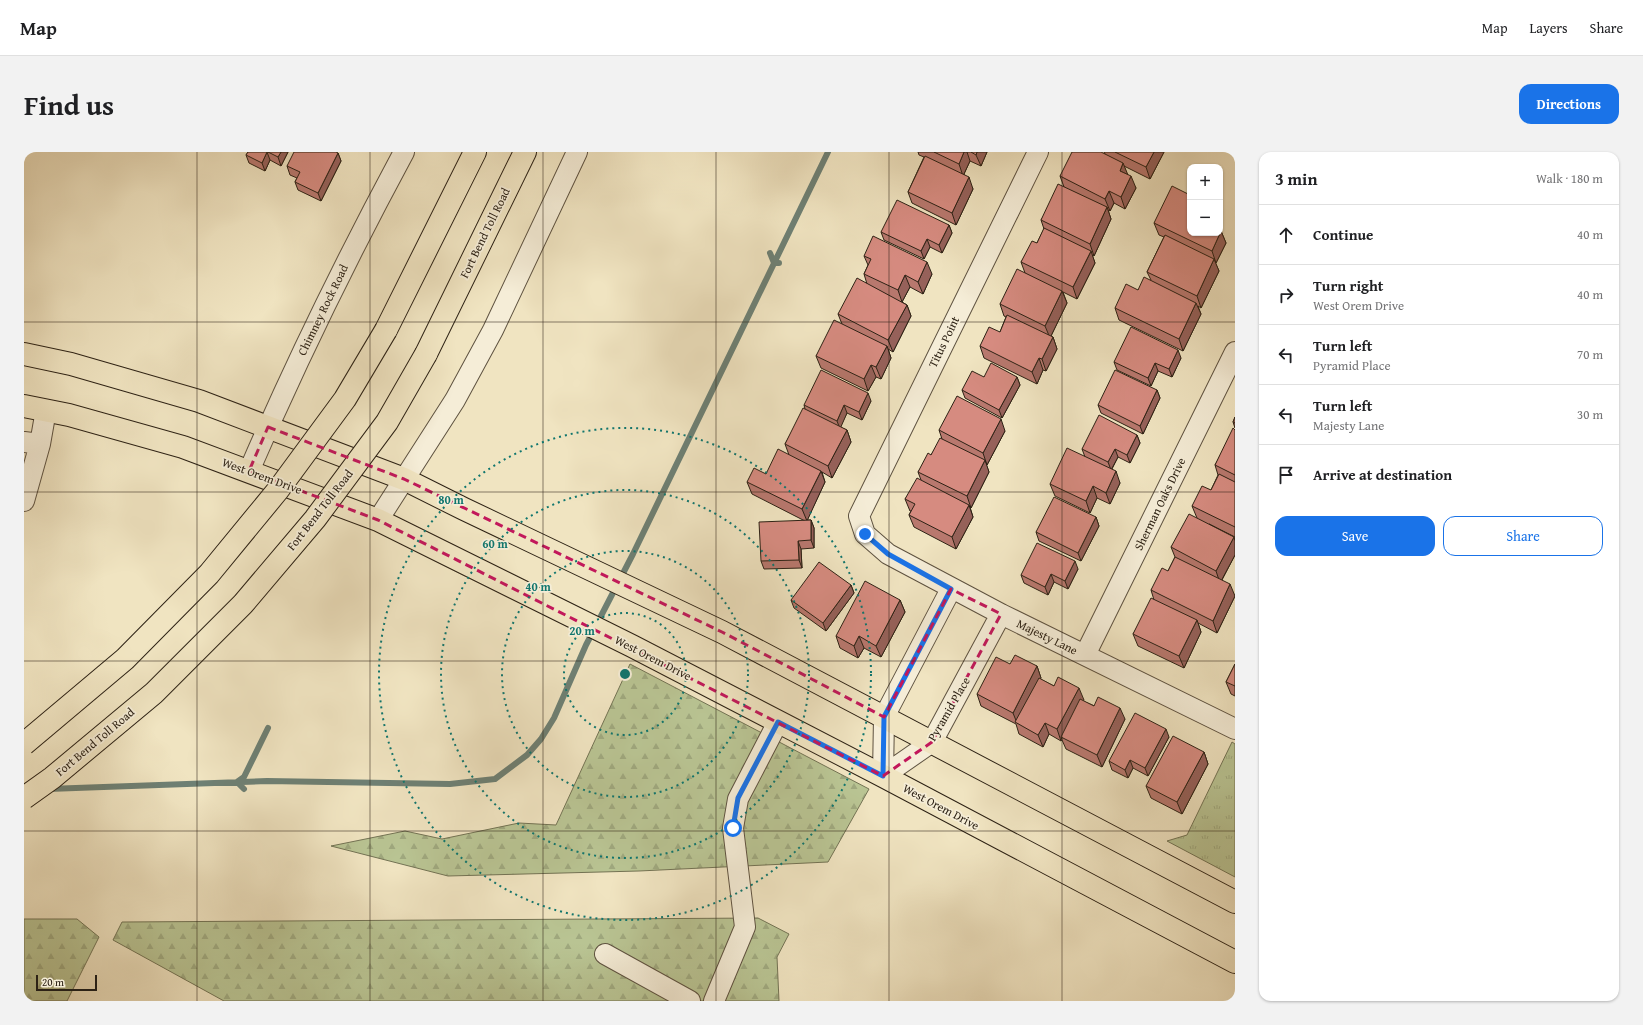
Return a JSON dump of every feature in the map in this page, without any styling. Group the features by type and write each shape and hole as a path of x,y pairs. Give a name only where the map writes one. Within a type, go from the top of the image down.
{"main road":[{"path":"24,744 125,659 209,574 278,490 341,405 386,330 474,152"},
{"name":"Fort Bend Toll Road","path":"24,798 52,778 154,693 243,604 315,519 387,422 426,354 525,152"},
{"path":"24,354 71,364 199,401 404,478 464,509 722,632 1235,902"},
{"name":"West Orem Drive","path":"24,406 69,415 183,447 378,520 632,646 883,776 1235,962"}],"street":[{"name":"Chimney Rock Road","path":"249,471 293,371 357,240 404,152"},
{"path":"378,520 455,400 493,330 577,152"},
{"name":"Titus Point","path":"865,534 859,516 1038,152"},
{"name":"Sherman Oaks Drive","path":"1085,655 1235,352"},
{"path":"24,501 32,443 46,410"},
{"name":"Majesty Lane","path":"865,534 888,554 951,589 1235,729"},
{"path":"883,776 884,717 951,589"},
{"name":"Pyramid Place","path":"883,776 932,742 1002,614"},
{"path":"714,1001 745,927 733,828 738,798 778,722"},
{"path":"605,954 690,1001"}],"highlighted area":[{"path":"268,427 404,479 722,632 884,717 951,589 1001,614 932,742 883,776 378,520 249,471"}],"green space":[{"path":"630,664 869,789 828,862 639,871 448,876 331,846 405,831 442,839 519,823 556,825"},
{"path":"1232,742 1235,744 1235,877 1167,841 1187,835"},
{"path":"758,918 789,934 777,957 779,1001 224,1001 113,940 122,922"},
{"path":"24,919 77,919 99,937 67,1001 24,1001"}],"building":[{"path":"248,152 267,152 262,163 246,155"},
{"path":"268,152 281,152 278,157"},
{"path":"294,152 338,153 318,193 295,182 300,172 287,166"},
{"path":"934,152 964,152 959,164"},
{"path":"1072,152 1101,152 1123,163 1120,171 1131,176 1121,197 1109,191 1105,199 1060,176"},
{"path":"1115,152 1154,152 1146,167"},
{"path":"925,156 969,177 952,213 908,192"},
{"path":"1058,184 1107,207 1090,244 1041,220"},
{"path":"1172,186 1187,194 1187,236 1219,236 1212,251 1154,223"},
{"path":"897,200 949,225 939,245 927,239 921,251 881,232"},
{"path":"1044,228 1091,251 1073,287 1021,262 1032,241 1037,243"},
{"path":"1165,235 1214,259 1197,296 1147,272"},
{"path":"873,236 927,262 918,282 905,275 898,290 864,274 871,259 864,256"},
{"path":"1017,269 1062,291 1045,326 1000,304"},
{"path":"1144,277 1196,303 1179,339 1115,308 1126,284 1138,290"},
{"path":"857,278 907,305 888,340 838,314"},
{"path":"1007,315 1053,337 1042,359 1039,358 1032,372 980,346 989,327 1000,332"},
{"path":"834,320 887,346 876,367 871,365 864,379 816,356"},
{"path":"1131,327 1178,350 1169,369 1155,363 1148,378 1114,362"},
{"path":"991,363 1017,377 999,410 962,390 972,371 984,377"},
{"path":"821,370 868,393 859,412 844,405 837,421 804,405"},
{"path":"1115,370 1157,390 1140,426 1098,405"},
{"path":"957,396 1001,419 983,453 939,430"},
{"path":"803,408 847,430 828,466 785,444"},
{"path":"1099,415 1137,435 1127,455 1115,449 1108,462 1082,449"},
{"path":"1233,428 1235,430 1235,475 1215,465"},
{"path":"940,438 985,460 967,496 918,472 928,453 931,455"},
{"path":"1067,448 1116,471 1106,493 1093,486 1086,501 1050,484"},
{"path":"778,449 821,471 802,509 747,482 754,468 766,474"},
{"path":"1219,474 1235,482 1235,527 1192,506 1202,486 1211,490"},
{"path":"917,478 969,505 952,537 909,515 915,504 905,499"},
{"path":"1054,497 1096,517 1078,553 1036,532"},
{"path":"1189,514 1234,537 1216,571 1171,547"},
{"path":"811,520 811,540 798,541 799,560 761,561 759,522"},
{"path":"1037,543 1075,561 1065,581 1051,574 1045,587 1021,575"},
{"path":"1175,557 1230,584 1213,621 1151,590 1162,568 1168,571"},
{"path":"819,562 851,585 823,623 791,600"},
{"path":"865,581 900,600 876,646 859,636 854,646 836,636"},
{"path":"1151,598 1197,620 1179,656 1133,634"},
{"path":"1015,655 1037,666 1013,713 977,694 996,657 1010,664"},
{"path":"1235,664 1235,686 1226,682"},
{"path":"1058,677 1079,688 1057,729 1045,723 1038,735 1015,722 1039,678 1054,686"},
{"path":"1098,697 1120,708 1097,755 1061,737 1080,699 1094,706"},
{"path":"1135,713 1166,729 1145,768 1130,760 1125,770 1109,761"},
{"path":"1173,736 1204,752 1177,802 1146,786"}],"waterway":[{"path":"48,789 267,781 450,784 495,779 527,755 541,739 554,718 586,645 633,554 828,152"},
{"path":"770,253 774,263 779,263"},
{"path":"244,789 237,782 244,777 268,728"}],"route":[{"path":"733,828 738,798 778,722 883,776 884,717 951,589 888,554 865,534"}]}
